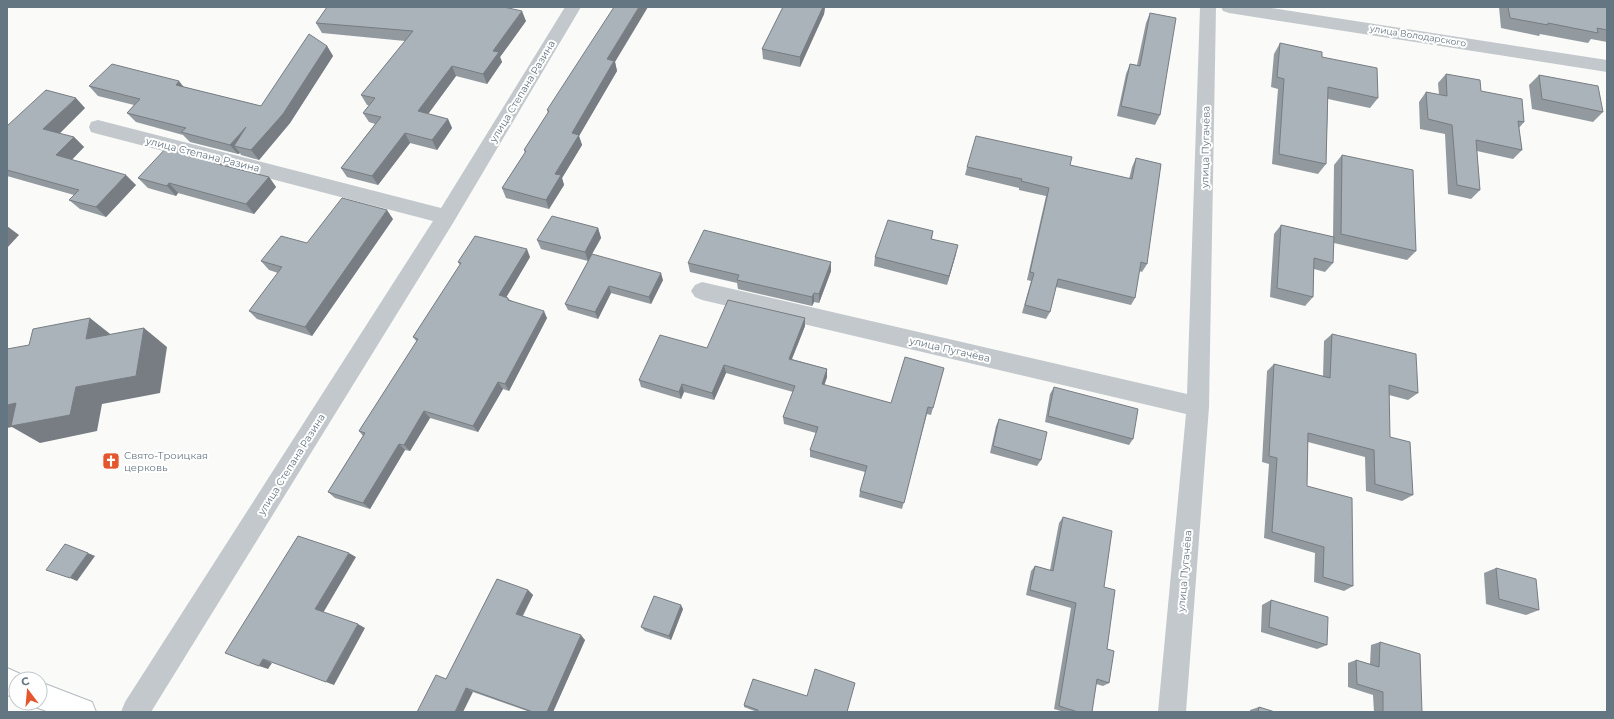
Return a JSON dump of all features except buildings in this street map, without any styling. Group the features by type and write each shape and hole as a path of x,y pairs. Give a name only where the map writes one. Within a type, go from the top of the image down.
{"main road":[{"path":"48,698 82,712"}],"street":[{"name":"улица Степана Разина","path":"136,712 446,217 573,7"},
{"name":"улица Пугачёва","path":"1172,712 1198,407 1208,7"},
{"name":"улица Володарского","path":"1229,7 1607,66"},
{"name":"улица Степана Разина","path":"98,127 446,217"},
{"name":"улица Пугачёва","path":"702,291 1198,407"}],"place":[{"name":"Свято-Троицкая церковь","path":"111,461"}]}
